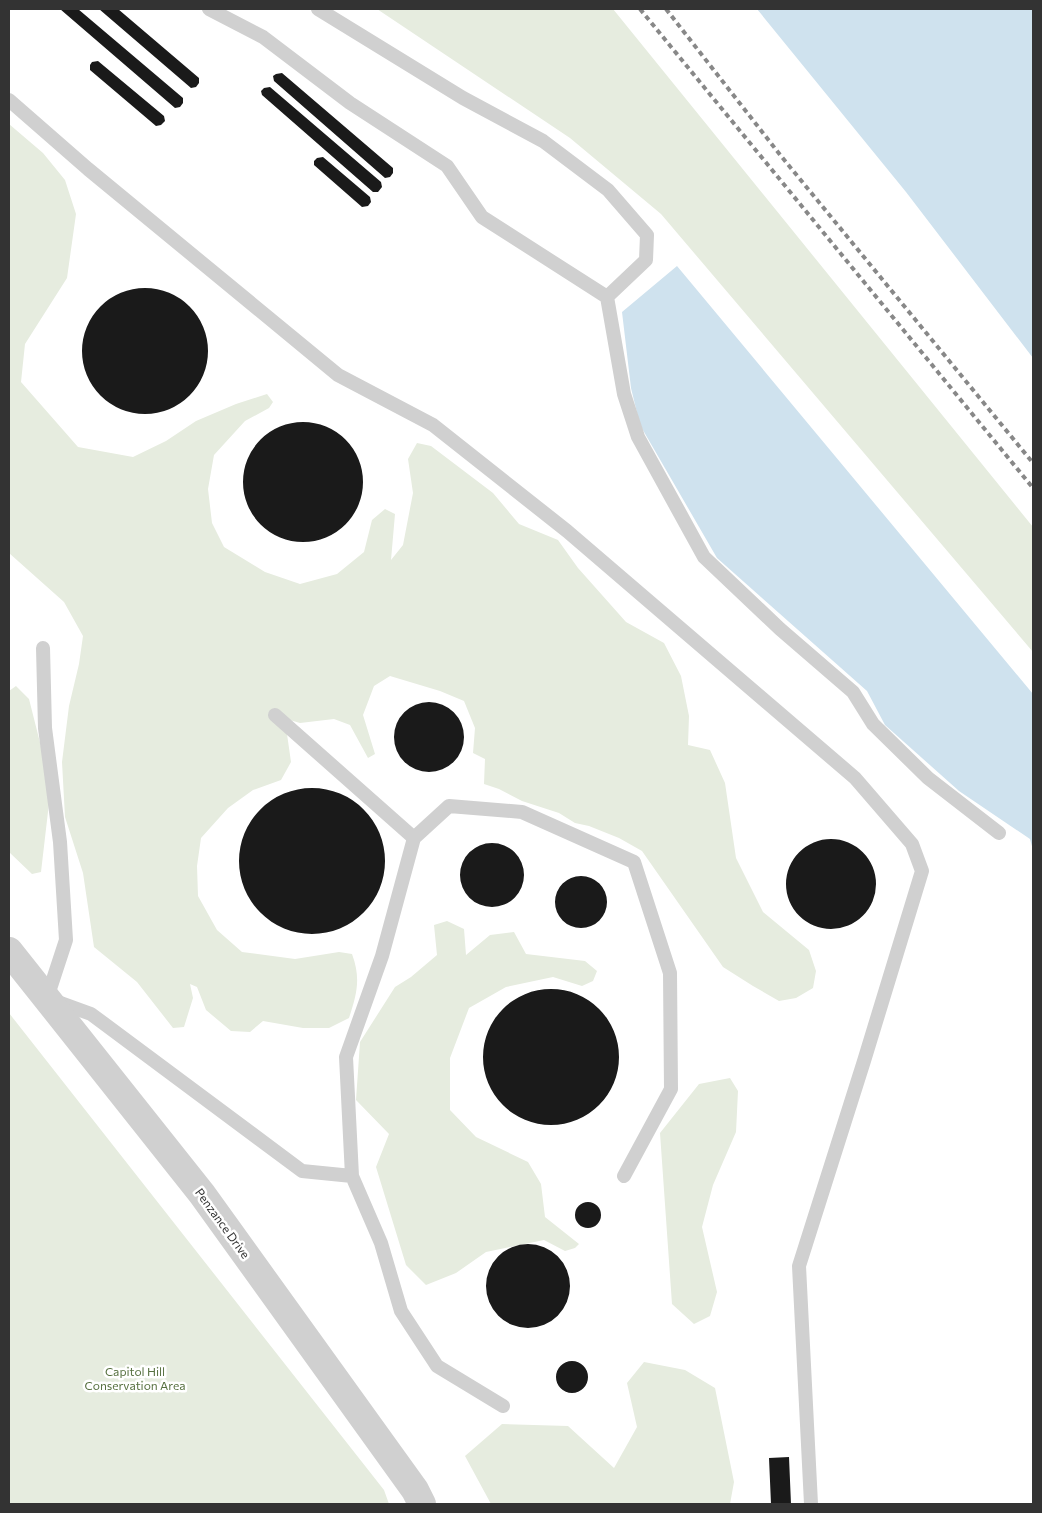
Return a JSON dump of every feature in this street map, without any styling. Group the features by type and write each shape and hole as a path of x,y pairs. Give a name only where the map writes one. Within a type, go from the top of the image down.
{"street":[{"name":"Penzance Drive","path":"9,951 202,1194 415,1490 422,1504"}],"lane":[{"path":"209,9 263,37 350,103 447,166 482,217 606,297 624,394 638,438 704,557 780,629 853,692 873,724 928,778 1000,833"},
{"path":"318,9 463,98 542,141 608,190 648,235 646,260 606,297"},
{"path":"9,100 88,169 338,375 433,425 567,531 854,778 912,844 922,871 799,1266 811,1504"},
{"path":"43,648 45,728 60,842 66,940 47,998 91,1014 302,1171 352,1176"},
{"path":"275,716 414,838"},
{"path":"502,1406 437,1366 401,1311 381,1243 352,1176 346,1057 382,956 414,838 449,806 522,812 634,862 670,973 671,1089 624,1176"}],"green space":[{"path":"377,9 613,9 1033,527 1033,652 661,214 570,138"},
{"path":"9,124 43,153 65,180 76,214 67,278 25,344 21,382 78,447 133,457 166,441 196,421 236,404 267,394 273,402 269,408 245,421 214,455 208,489 212,523 224,547 265,572 300,584 337,574 364,552 372,520 385,509 395,514 391,560 403,545 413,493 408,459 417,443 431,446 493,493 519,524 558,540 578,568 626,622 664,643 681,676 689,716 688,745 710,750 725,783 736,858 763,912 809,950 816,971 813,988 796,998 779,1001 723,967 642,851 619,838 589,826 575,823 559,813 522,801 499,789 484,784 485,759 473,753 475,728 464,701 440,691 390,676 374,686 363,715 375,754 368,758 350,725 334,719 300,723 276,716 287,734 291,762 281,780 253,790 228,808 201,838 197,866 198,896 217,930 242,952 295,959 339,952 352,954 355,963 357,986 349,1018 329,1028 303,1028 263,1021 250,1032 231,1031 206,1010 197,987 190,984 193,998 184,1027 173,1028 137,982 94,947 83,873 65,817 62,762 69,706 79,664 83,636 64,602 9,553"},
{"path":"16,686 29,699 51,786 41,872 32,874 9,852 9,691"},
{"path":"447,921 464,929 466,955 490,935 514,932 526,954 585,961 597,971 593,981 582,986 553,977 506,987 469,1008 450,1058 450,1110 476,1137 528,1162 541,1184 545,1217 579,1244 575,1248 565,1251 544,1240 486,1252 456,1273 426,1285 406,1265 376,1167 389,1134 356,1100 360,1042 395,987 411,977 437,955 434,925"},
{"name":"Capitol Hill Conservation Area","path":"9,1013 384,1490 389,1504 9,1504"},
{"path":"730,1078 738,1091 736,1132 713,1185 702,1227 717,1292 710,1316 694,1324 672,1304 660,1133 699,1084"},
{"path":"644,1362 685,1370 715,1388 734,1482 730,1504 491,1504 465,1456 502,1424 568,1426 614,1468 637,1427 627,1383"}],"water":[{"path":"757,9 1033,9 1033,358 906,192"},
{"path":"677,266 1033,694 1033,850 1030,839 959,791 885,725 867,691 717,558 640,425 631,388 622,312"}],"building":[{"path":"60,9 78,9 183,98 183,103 180,107 175,108"},
{"path":"99,9 118,9 199,78 199,83 196,87 191,88"},
{"path":"98,61 164,116 165,121 161,125 156,126 90,70 92,62"},
{"path":"282,73 393,168 393,173 390,177 385,178 274,81 273,76"},
{"path":"270,87 381,182 382,187 378,192 373,192 262,95 261,91 264,88"},
{"path":"323,157 370,197 371,202 368,206 362,207 314,165 314,161 317,158"},
{"path":"145,288 169,293 180,298 190,306 198,316 203,327 208,351 203,375 198,386 190,396 180,404 169,409 145,414 121,409 110,404 100,396 92,386 87,375 82,351 87,327 92,316 100,306 110,298 121,293"},
{"path":"303,422 326,426 346,439 359,459 363,482 359,505 346,525 326,538 303,542 280,538 260,525 247,505 243,482 247,459 260,439 280,426"},
{"path":"436,702 449,708 458,717 462,723 464,737 462,751 454,762 443,770 422,772 415,770 404,762 396,751 394,730 396,723 404,712 415,704"},
{"path":"312,788 340,794 363,810 379,833 385,861 379,889 363,912 340,928 312,934 284,928 261,912 245,889 239,861 245,833 261,810 284,794"},
{"path":"831,839 848,843 863,852 872,867 876,884 872,901 863,916 848,925 831,929 814,925 799,916 790,901 786,884 790,867 799,852 814,843"},
{"path":"492,843 504,845 515,852 522,863 524,875 522,887 515,898 504,905 492,907 480,905 469,898 462,887 460,875 462,863 469,852 480,845"},
{"path":"576,876 586,876 600,883 607,897 607,907 600,921 586,928 576,928 566,924 559,917 555,907 555,897 559,887 566,880"},
{"path":"551,989 577,994 589,1000 599,1009 608,1019 614,1031 619,1057 614,1083 608,1095 599,1105 589,1114 577,1120 551,1125 525,1120 513,1114 503,1105 494,1095 488,1083 483,1057 488,1031 494,1019 503,1009 513,1000 525,994"},
{"path":"588,1202 598,1205 601,1215 598,1225 588,1228 578,1225 575,1215 578,1205"},
{"path":"528,1244 544,1247 558,1256 567,1270 570,1286 567,1302 558,1316 544,1325 528,1328 512,1325 498,1316 489,1302 486,1286 489,1270 498,1256 512,1247"},
{"path":"572,1361 584,1365 588,1377 584,1389 572,1393 560,1389 556,1377 560,1365"},
{"path":"789,1457 791,1504 771,1504 769,1458"}],"railway":[{"path":"640,9 1033,488"},
{"path":"666,9 781,156 1033,463"}]}
